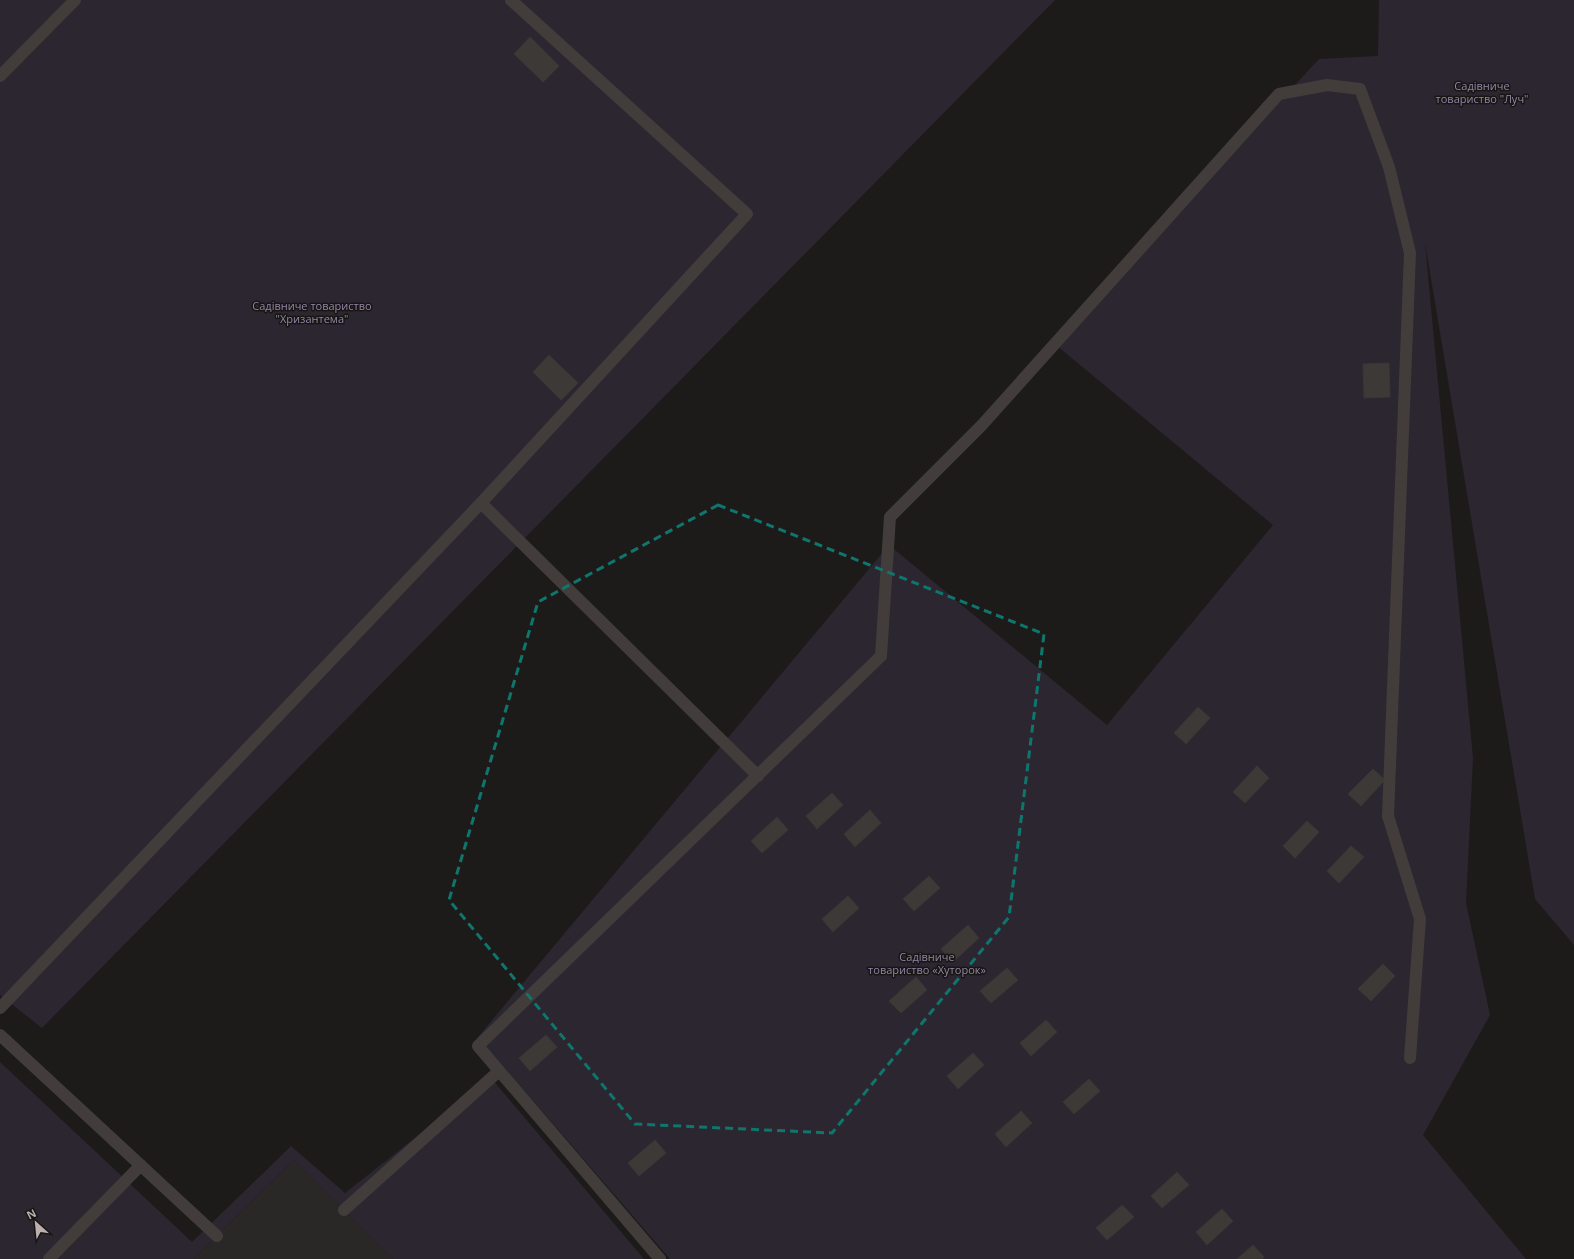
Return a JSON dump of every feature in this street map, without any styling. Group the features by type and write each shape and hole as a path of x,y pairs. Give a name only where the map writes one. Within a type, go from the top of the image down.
{"lane":[{"path":"0,76 74,0"},
{"path":"0,1008 481,503 748,214 510,0"},
{"path":"660,1259 478,1046 881,656 890,517 982,424 1279,94 1327,85 1360,88 1389,167 1410,253 1388,816 1420,919 1410,1058"},
{"path":"481,503 758,776"},
{"path":"0,1035 217,1236"},
{"path":"344,1210 499,1071"},
{"path":"49,1259 141,1165"}],"highlighted area":[{"path":"718,505 1044,634 1009,917 832,1133 635,1124 449,900 538,602"}],"shaded area":[{"path":"294,1160 393,1259 193,1259"}],"green space":[{"name":"Садівниче товариство \"Хризантема\"","path":"0,0 1055,0 42,1028 0,995"},
{"name":"Садівниче товариство «Хуторок»","path":"1379,0 1574,0 1574,945 1535,899 1425,243 1473,758 1466,903 1490,1015 1423,1135 1526,1259 670,1259 478,1037 889,545 1107,725 1273,525 1056,345 1319,59 1378,56"},
{"path":"0,1062 192,1242 291,1146 345,1193 491,1078 644,1259 393,1259 294,1160 193,1259 0,1259"}],"building":[{"path":"530,37 559,66 543,82 514,54"},
{"path":"549,355 578,383 561,400 533,372"},
{"path":"1389,363 1390,397 1364,398 1363,364"},
{"path":"1198,707 1210,718 1186,744 1174,733"},
{"path":"1257,766 1269,778 1245,803 1233,792"},
{"path":"1373,769 1385,780 1361,806 1348,794"},
{"path":"832,793 843,805 817,829 806,816"},
{"path":"870,810 881,823 855,847 844,834"},
{"path":"777,817 788,830 762,853 751,841"},
{"path":"1307,821 1319,832 1295,858 1283,846"},
{"path":"1351,846 1364,857 1339,883 1327,871"},
{"path":"929,876 940,888 914,911 903,899"},
{"path":"848,896 859,908 833,932 822,919"},
{"path":"968,925 979,938 953,962 941,949"},
{"path":"1383,964 1395,976 1371,1001 1358,989"},
{"path":"1007,968 1018,980 991,1003 980,991"},
{"path":"916,977 927,990 901,1013 889,1001"},
{"path":"1046,1020 1057,1032 1031,1056 1020,1043"},
{"path":"546,1035 557,1047 530,1071 519,1058"},
{"path":"973,1053 984,1065 958,1089 947,1076"},
{"path":"1089,1079 1100,1091 1074,1114 1063,1102"},
{"path":"1021,1111 1032,1123 1006,1147 995,1134"},
{"path":"655,1140 666,1153 639,1176 628,1163"},
{"path":"1177,1172 1189,1185 1162,1208 1151,1196"},
{"path":"1122,1205 1134,1217 1107,1240 1096,1228"},
{"path":"1222,1209 1233,1221 1207,1245 1196,1232"},
{"path":"1253,1245 1264,1257 1262,1259 1237,1259"}],"park label":[{"name":"Садівниче товариство \"Луч\"","path":"1482,91"}]}
